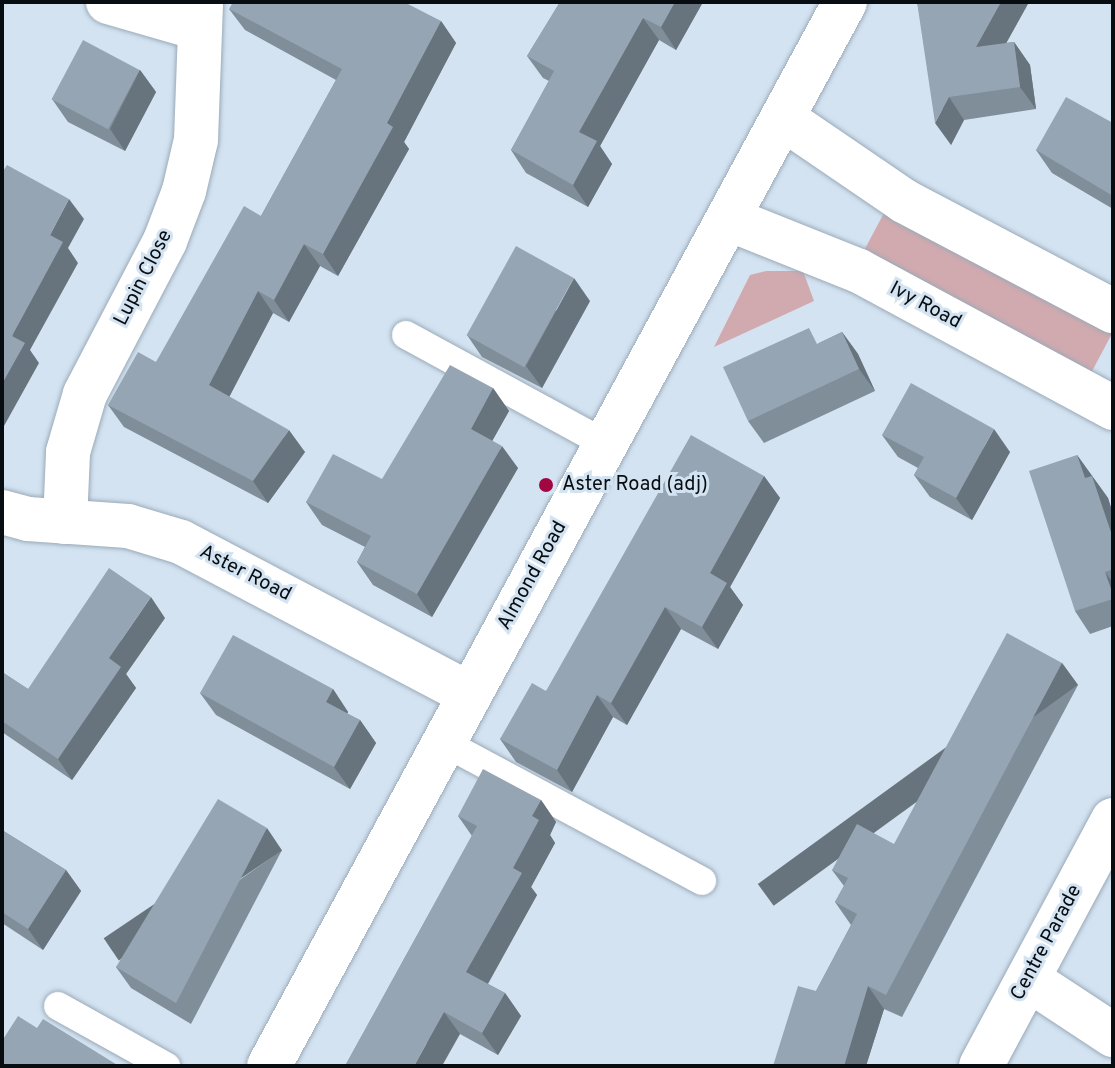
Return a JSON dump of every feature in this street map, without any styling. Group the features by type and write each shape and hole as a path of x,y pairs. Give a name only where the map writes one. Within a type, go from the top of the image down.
{"street":[{"name":"Lupin Close","path":"65,522 68,452 85,394 165,241 184,191 196,140 200,15 108,2"},
{"name":"Almond Road","path":"269,1066 845,2"},
{"path":"784,119 816,135 904,201 1113,311"},
{"name":"Ivy Road","path":"729,219 859,271 1113,408"},
{"name":"Aster Road","path":"2,512 65,522 128,526 181,542 469,694"},
{"name":"Centre Parade","path":"981,1066 1113,820"},
{"path":"1028,979 1113,1035"}],"lane":[{"path":"406,335 606,444"},
{"path":"443,742 702,881"},
{"path":"58,1006 166,1066"}],"shaded area":[{"path":"885,211 1113,332 1090,375 862,253"},
{"path":"766,271 803,271 814,301 714,347 750,275"}],"building":[{"path":"233,2 404,2 441,21 387,123 393,127 323,254 304,244 274,300 258,291 209,385 289,430 253,481 108,405 138,352 156,362 244,206 261,216 342,69 229,9"},
{"path":"560,2 675,2 661,27 643,18 579,132 597,141 573,185 511,150 554,71 527,56"},
{"path":"917,2 1001,2 976,47 1014,42 1020,87 949,97 935,123"},
{"path":"83,40 140,70 108,129 52,99"},
{"path":"1066,97 1113,123 1113,196 1036,150"},
{"path":"7,165 69,199 50,235 63,242 12,336 25,343 2,384 2,173"},
{"path":"516,246 574,278 524,367 467,335"},
{"path":"809,328 817,344 842,332 859,369 748,421 723,367"},
{"path":"450,365 493,388 471,429 502,446 417,594 357,562 371,536 306,502 333,454 382,479"},
{"path":"911,383 994,429 956,498 914,475 924,457 882,435"},
{"path":"691,435 764,476 710,573 727,583 702,627 665,607 611,703 597,695 557,770 500,739 532,683 546,691"},
{"path":"1077,455 1085,478 1092,476 1113,538 1113,569 1105,572 1113,599 1075,611 1029,471"},
{"path":"109,568 151,597 109,658 121,667 58,759 2,721 2,672 28,689"},
{"path":"1007,633 1062,663 886,995 868,986 844,1066 773,1066 798,986 816,991 857,914 835,902 848,878 832,870 857,824 894,844"},
{"path":"233,635 333,689 326,702 360,720 334,767 200,693"},
{"path":"483,769 541,800 532,816 539,820 513,868 522,873 466,972 505,993 482,1033 444,1012 414,1066 345,1066 477,826 458,816"},
{"path":"218,799 267,828 176,1003 116,967"},
{"path":"2,830 66,870 28,929 2,912"},
{"path":"18,1016 37,1028 43,1019 119,1066 2,1066 2,1041"}],"place":[{"name":"Aster Road (adj)","path":"546,485"}]}
